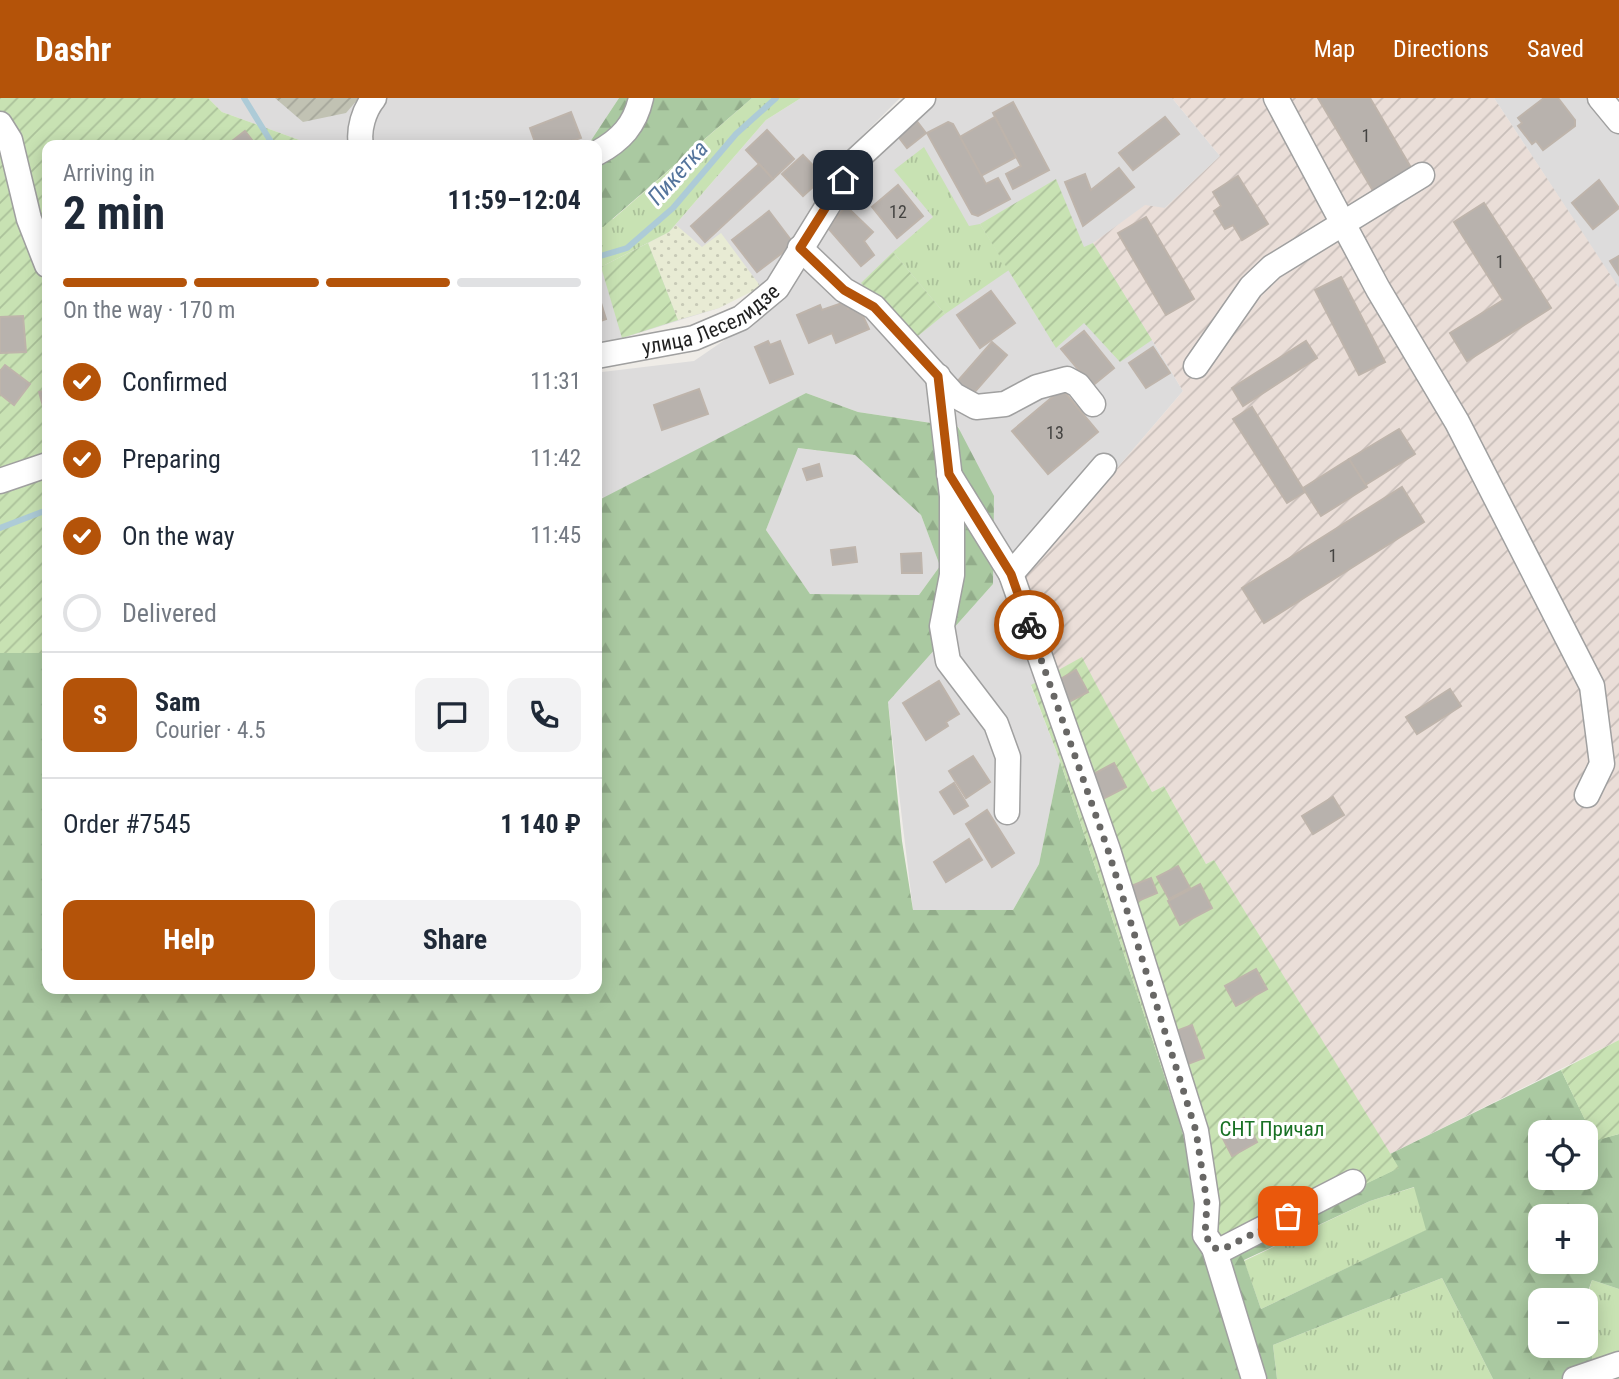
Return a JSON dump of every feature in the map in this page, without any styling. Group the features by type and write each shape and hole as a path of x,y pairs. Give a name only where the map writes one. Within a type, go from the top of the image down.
{"street":[{"path":"360,140 369,105 374,98"},
{"path":"602,150 616,143 630,127 641,98"},
{"name":"улица Леселидзе","path":"602,355 694,338 741,317 777,288 856,160 923,98"},
{"path":"1276,98 1378,289 1457,422 1592,686 1602,764 1587,795"},
{"path":"1600,98 1619,121"},
{"path":"0,124 10,140 29,219 42,252"},
{"path":"1196,366 1251,287 1290,254 1422,175"},
{"path":"800,248 844,290 874,307 954,395 976,407 1005,404 1037,387 1067,379 1078,385 1093,404"},
{"path":"938,376 949,474 952,575 942,626 948,661 996,724 1008,757 1007,812"},
{"path":"1011,574 1104,466"},
{"path":"0,481 42,467"},
{"path":"949,474 1011,574 1108,850 1196,1131 1207,1203 1205,1235 1214,1248 1254,1379"},
{"path":"1214,1248 1223,1249 1353,1182"},
{"path":"1575,1379 1619,1364"}],"shaded area":[{"path":"208,98 619,98 591,140 299,140 222,112"},
{"path":"275,98 359,98 346,113 303,122"},
{"path":"801,98 900,98 854,144 804,232 767,282 719,308 602,344 602,266 669,232 766,120"},
{"path":"930,98 1172,98 1220,156 1165,208 1093,243 1183,391 1020,582 1058,670 1031,686 1060,761 1039,864 1013,910 913,910 888,702 993,584 959,427 858,412 806,393 603,499 602,496 602,372 694,361 777,304 812,245 883,143"},
{"path":"1172,98 1494,98 1619,288 1619,1040 1390,1154 1214,860 1206,864 1164,786 1152,792 1082,658 1058,670 1020,582 1183,391 1093,243 1145,205 1165,208 1220,156"},
{"path":"1494,98 1592,98 1619,131 1619,289"},
{"path":"676,225 702,247 721,233 761,287 719,308 678,320 648,243 669,232"},
{"path":"797,448 855,455 921,515 940,566 919,595 810,594 766,530"}],"green space":[{"path":"0,98 208,98 222,112 299,140 42,140 42,653 0,653"},
{"path":"619,98 752,98 603,227 602,140 591,140"},
{"path":"752,98 801,98 766,120 669,232 602,266 602,220 613,219"},
{"path":"924,147 969,226 980,224 1009,270 945,314 893,252 933,217 894,170"},
{"path":"1056,179 1084,247 1093,243 1152,340 1120,362 1084,323 1056,348 980,224"},
{"path":"648,243 678,320 622,338 602,266"},
{"path":"893,252 945,314 913,340 861,283"},
{"path":"806,393 858,412 958,427 994,496 993,584 888,702 902,841 913,910 1013,910 1039,864 1060,761 1180,1123 1214,1256 1398,1168 1390,1154 1561,1070 1585,1120 1528,1120 1528,1190 1598,1190 1598,1139 1619,1134 1619,1289 1592,1280 1589,1288 1528,1288 1528,1358 1592,1358 1595,1379 1493,1379 1442,1278 1273,1345 1277,1379 0,1379 0,653 42,653 42,994 602,994 602,498","holes":["798,448 855,455 921,515 940,566 919,595 810,594 766,530","1414,1187 1426,1230 1261,1309 1244,1260 1370,1201"]},
{"name":"СНТ Причал","path":"1082,657 1152,792 1164,786 1206,864 1214,860 1399,1168 1214,1257 1180,1123 1060,761 1031,685"},
{"path":"1619,1040 1619,1134 1598,1140 1598,1120 1585,1120 1561,1070"},
{"path":"1415,1187 1427,1230 1261,1309 1244,1261 1370,1201"},
{"path":"1442,1278 1493,1379 1277,1379 1273,1345"},
{"path":"1592,1280 1619,1289 1619,1379 1595,1379 1592,1358 1598,1358 1598,1288 1590,1288"}],"building":[{"path":"1318,98 1370,98 1413,171 1375,194"},
{"path":"1544,98 1558,98 1575,120 1575,126 1543,150 1536,141 1532,144 1518,126 1522,123 1518,118"},
{"path":"1013,102 1049,170 1013,189 1006,174 1021,166 993,113"},
{"path":"571,112 581,138 534,140 530,128"},
{"path":"995,117 1016,157 981,176 960,137"},
{"path":"1165,117 1179,134 1133,170 1119,153"},
{"path":"916,120 926,133 907,148 897,135"},
{"path":"948,122 953,124 986,184 998,178 1010,199 978,216 972,214 927,133"},
{"path":"767,130 794,159 773,179 746,150"},
{"path":"245,131 252,140 233,140"},
{"path":"803,155 824,177 803,196 782,174"},
{"path":"759,164 773,179 705,242 691,226"},
{"path":"1119,168 1134,187 1083,226 1065,182 1085,174 1091,190"},
{"path":"1238,176 1268,224 1242,240 1233,225 1225,229 1214,211 1221,206 1213,192"},
{"path":"1599,180 1619,208 1593,229 1572,203"},
{"path":"898,185 923,216 897,238 872,207"},
{"path":"1484,203 1551,308 1467,361 1450,333 1503,300 1454,222"},
{"path":"846,206 873,232 864,241 874,255 861,266 828,228"},
{"path":"769,211 794,244 757,272 732,240"},
{"path":"1146,217 1194,299 1166,315 1118,233"},
{"path":"1619,256 1619,275 1610,261"},
{"path":"1341,277 1385,362 1359,375 1315,290"},
{"path":"991,291 1015,323 980,348 957,315"},
{"path":"845,302 848,309 858,305 869,329 836,343 832,333 809,343 797,315 820,305 822,310"},
{"path":"23,316 26,352 0,353 0,317"},
{"path":"1084,331 1114,368 1092,386 1061,349"},
{"path":"768,341 770,345 780,341 793,374 770,383 755,347"},
{"path":"1306,341 1317,358 1243,406 1232,388"},
{"path":"992,342 1007,355 972,395 957,382"},
{"path":"1153,347 1170,373 1146,388 1129,363"},
{"path":"5,365 30,384 14,405 0,394 0,371"},
{"path":"699,389 708,414 662,430 654,405"},
{"path":"1062,389 1098,432 1048,474 1012,431"},
{"path":"1252,407 1305,492 1287,503 1233,419"},
{"path":"1399,429 1415,454 1365,485 1349,459"},
{"path":"1349,459 1367,487 1321,516 1303,488"},
{"path":"819,464 822,476 807,480 803,469"},
{"path":"1402,487 1424,522 1264,623 1242,588"},
{"path":"855,547 857,562 833,565 831,550"},
{"path":"921,553 922,573 902,573 901,554"},
{"path":"1076,670 1088,692 1069,702 1057,681"},
{"path":"939,681 959,714 946,722 948,726 926,740 903,703"},
{"path":"1450,689 1461,706 1417,734 1406,717"},
{"path":"973,756 990,782 966,798 949,771"},
{"path":"1114,763 1126,787 1103,799 1090,776"},
{"path":"954,783 968,806 954,814 940,792"},
{"path":"1333,797 1344,815 1313,834 1302,816"},
{"path":"987,810 1014,853 992,867 966,824"},
{"path":"969,839 982,860 946,882 934,862"},
{"path":"1178,866 1190,888 1169,899 1157,877"},
{"path":"1151,878 1157,893 1138,901 1131,886"},
{"path":"1200,884 1212,908 1180,925 1168,901"},
{"path":"1256,969 1267,989 1236,1006 1225,986"},
{"path":"1192,1025 1204,1058 1180,1067 1168,1034"},
{"path":"1244,1118 1257,1142 1232,1156 1219,1131"}],"waterway":[{"path":"244,98 270,140"},
{"name":"Пикетка","path":"602,256 627,248 673,208 736,134 776,98"},
{"name":"Пикетка","path":"0,528 42,512"}],"way so far":[{"path":"1029,625 1108,850 1196,1131 1207,1203 1205,1235 1208,1242 1214,1248 1223,1249 1288,1216"}],"route":[{"path":"843,180 800,248 844,290 874,307 938,376 949,474 1011,574 1029,625"}]}
